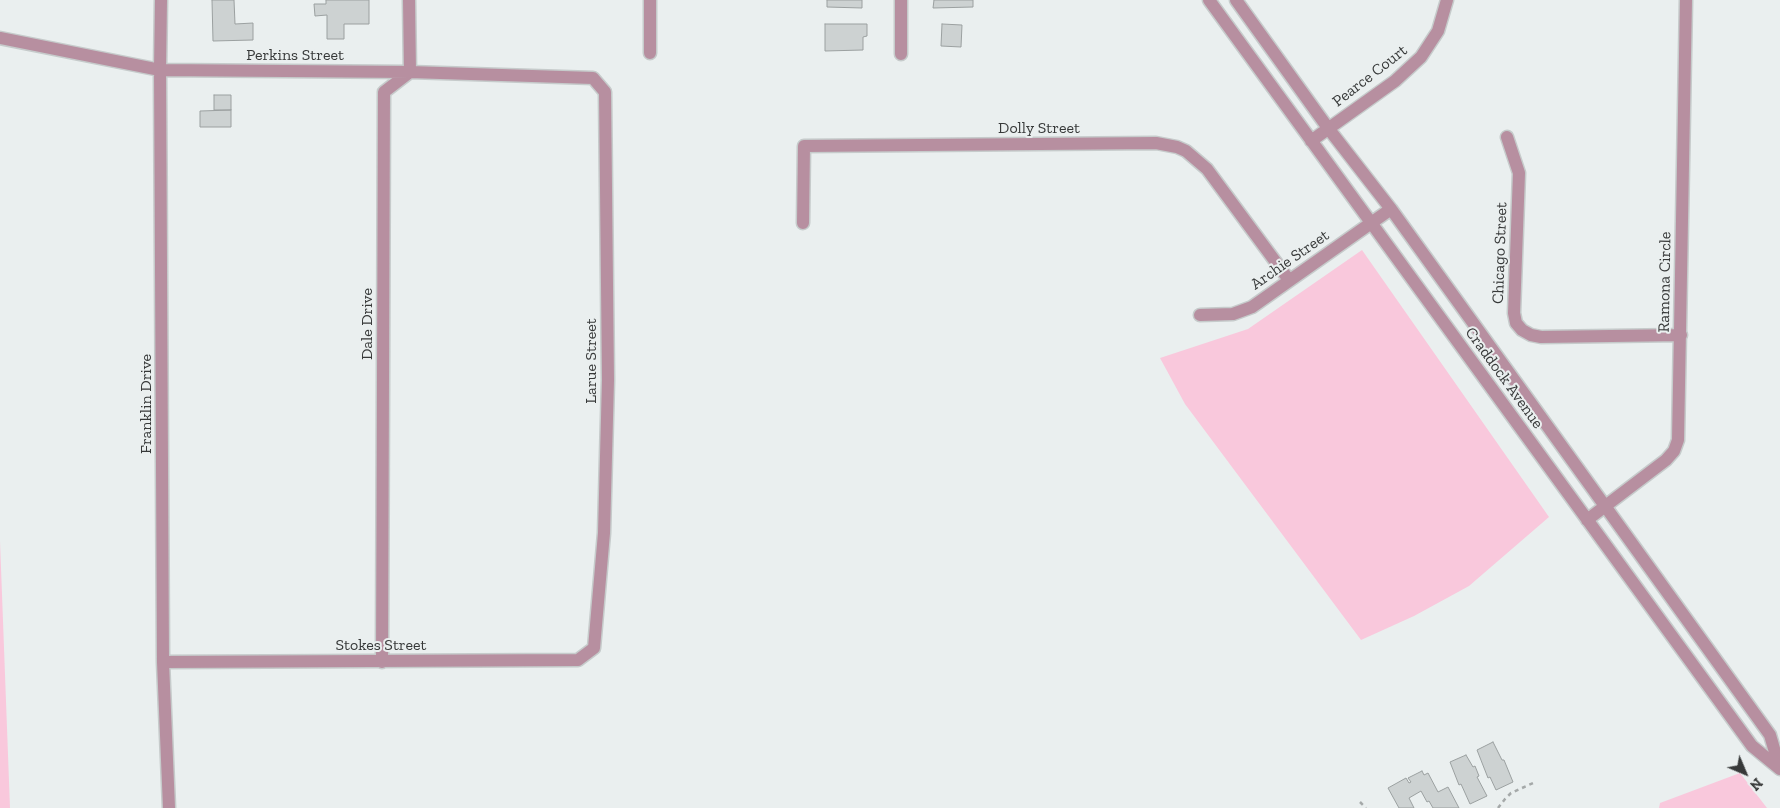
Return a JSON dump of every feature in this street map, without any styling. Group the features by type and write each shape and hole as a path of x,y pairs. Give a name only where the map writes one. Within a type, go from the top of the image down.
{"street":[{"name":"Franklin Drive","path":"161,0 163,662 169,808"},
{"path":"409,0 410,72"},
{"path":"650,0 650,53"},
{"path":"901,0 901,54"},
{"name":"Craddock Avenue","path":"1209,0 1752,746 1780,769"},
{"name":"Craddock Avenue","path":"1236,0 1328,128 1391,209 1770,735 1780,769"},
{"name":"Pearce Court","path":"1311,141 1395,81 1421,57 1438,31 1447,0"},
{"name":"Ramona Circle","path":"1587,520 1657,468 1674,451 1678,440 1686,0"},
{"name":"Perkins Street","path":"0,38 160,70 410,72 593,78"},
{"name":"Dale Drive","path":"382,662 384,92 410,72"},
{"name":"Larue Street","path":"593,78 605,92 608,380 604,534 594,648"},
{"name":"Chicago Street","path":"1507,137 1520,173 1514,313 1516,323 1522,330 1531,335 1541,337 1681,335"},
{"name":"Dolly Street","path":"803,223 804,146 1156,143 1177,147 1186,151 1207,169 1289,280"},
{"name":"Archie Street","path":"1200,315 1223,315 1243,312 1391,209"},
{"name":"Stokes Street","path":"163,662 578,660 594,648"}],"path":[{"path":"1498,808 1511,794 1533,783"},
{"path":"1360,802 1366,808"}],"shaded area":[{"path":"1362,250 1549,517 1469,586 1414,616 1361,640 1185,404 1160,358 1248,329"},
{"path":"0,541 10,808 0,808"},
{"path":"1740,773 1767,808 1659,808 1660,803"}],"building":[{"path":"212,0 234,0 235,24 253,23 253,40 213,41"},
{"path":"326,0 369,0 369,24 344,24 344,39 327,39 327,15 315,16 314,4 326,4"},
{"path":"827,0 862,0 862,8 827,7"},
{"path":"934,0 973,0 973,7 933,8"},
{"path":"825,24 867,24 867,36 863,37 863,50 825,51"},
{"path":"942,24 962,25 961,47 941,46"},
{"path":"214,95 231,95 231,110 214,110"},
{"path":"231,110 231,127 200,127 200,111"},
{"path":"1493,742 1502,760 1504,760 1513,782 1496,790 1490,777 1488,778 1477,750"},
{"path":"1466,755 1473,767 1475,766 1479,776 1477,777 1487,796 1470,804 1461,784 1459,785 1450,762"},
{"path":"1422,771 1424,775 1428,773 1438,792 1448,787 1459,808 1433,808 1421,791 1409,798 1414,808 1399,808 1388,788 1406,778 1409,783 1411,782 1408,778"}]}
